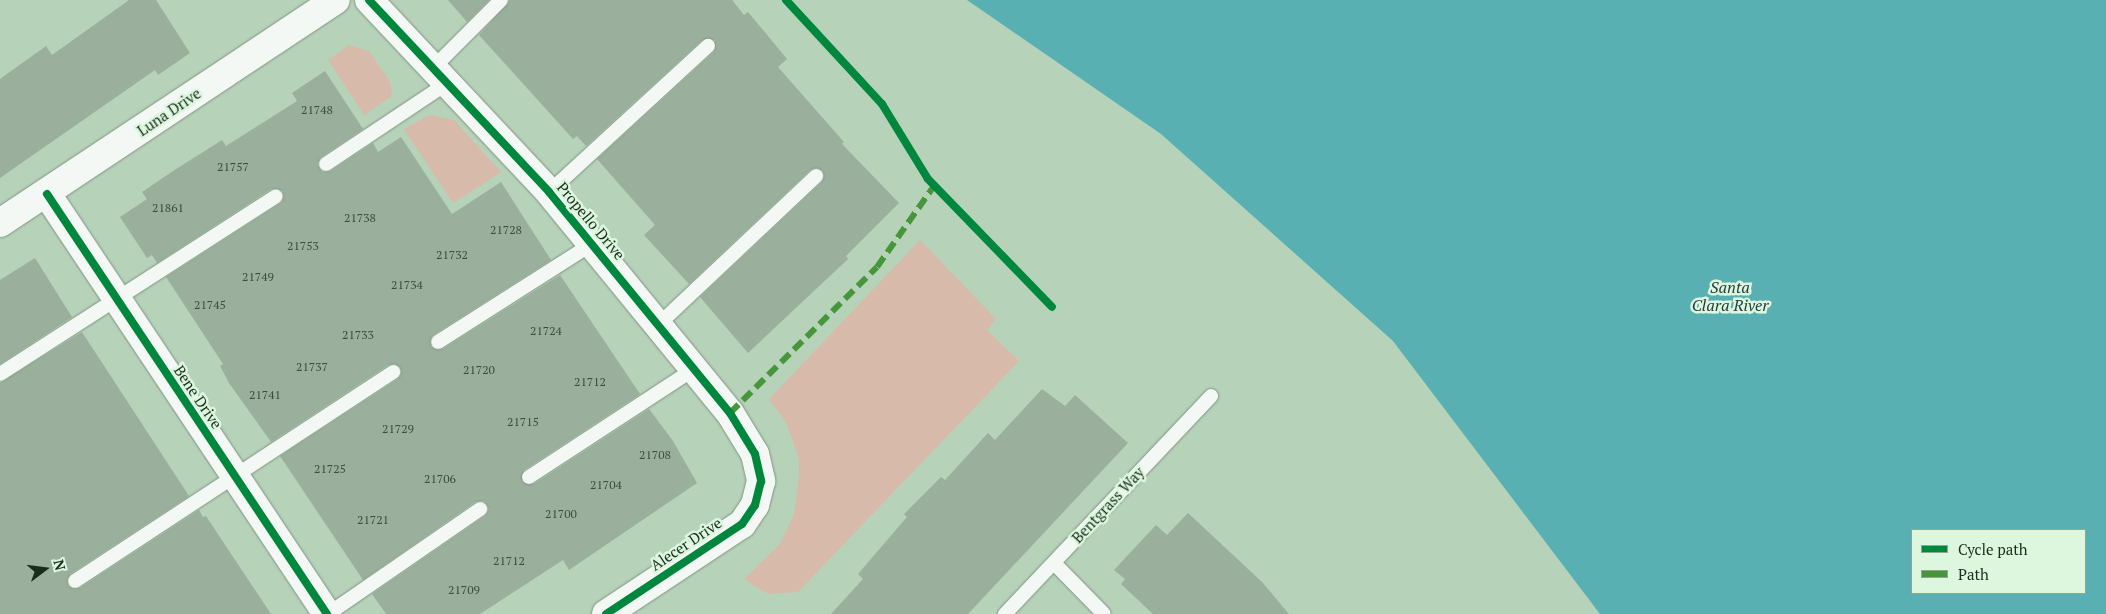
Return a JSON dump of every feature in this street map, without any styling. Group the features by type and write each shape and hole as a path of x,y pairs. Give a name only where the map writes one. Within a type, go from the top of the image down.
{"street":[{"name":"Luna Drive","path":"0,223 47,194 336,0"},
{"name":"Propello Drive","path":"369,0 442,74 549,192 659,324 745,436 761,480"},
{"name":"Bene Drive","path":"47,194 328,614"},
{"name":"Alecer Drive","path":"606,614 742,524 755,505 761,480"}],"lane":[{"path":"326,164 442,74 501,0"},
{"path":"549,192 708,46"},
{"path":"659,324 816,176"},
{"path":"0,374 276,196"},
{"path":"438,342 592,244"},
{"path":"529,477 694,369"},
{"path":"75,580 393,372"},
{"name":"Bentgrass Way","path":"1005,614 1211,396"},
{"path":"328,614 480,509"},
{"path":"1054,563 1104,614"}],"shaded area":[{"path":"349,45 369,51 390,82 392,96 364,115 328,60"},
{"path":"429,115 454,120 501,172 453,203 404,129"},
{"path":"920,240 996,319 987,330 1019,361 798,592 770,594 762,591 744,579 780,544 794,514 799,477 799,459 786,422 769,399"}],"water":[{"name":"Santa Clara River","path":"967,0 2106,0 2106,614 1600,614 1393,341 1161,134"}],"building":[{"path":"129,0 156,0 190,53 158,75 155,70 0,178 0,79 46,46 52,55"},
{"path":"448,0 489,0 467,22"},
{"path":"510,0 732,0 744,15 748,12 787,59 778,67 844,142 842,144 899,203 846,256 848,259 748,353 700,297 822,182 823,170 810,170 689,284 644,235 655,225 597,159 714,52 715,40 702,40 586,146 577,136 573,139 479,35"},
{"path":"325,71 363,129 321,157 317,164 322,172 331,171 373,143 378,152 401,137 452,214 501,182 551,260 433,335 431,347 443,349 560,275 640,394 524,470 522,482 534,484 649,409 673,441 697,483 569,570 563,560 480,614 386,614 372,594 485,516 489,509 484,501 475,502 363,580 280,456 398,379 400,367 388,365 271,442 229,383 220,366 223,364 166,277 281,203 283,191 271,189 157,263 152,255 147,258 120,217 147,199 142,192 173,171 222,140 226,146 297,101 292,93"},
{"path":"35,258 72,317 0,364 0,280"},
{"path":"82,332 189,496 70,574 68,586 80,588 199,510 203,517 206,516 271,614 0,614 0,383"},
{"path":"1042,389 1065,406 1075,395 1128,443 968,614 831,614 863,579 858,574 907,517 904,514 941,477 945,480 988,433 995,440"},
{"path":"1188,513 1262,582 1289,614 1153,614 1121,584 1125,579 1114,570 1156,525 1167,535"}],"marked path":[{"path":"730,413 877,267 934,186"}],"cycle path":[{"path":"369,0 549,192 730,413 755,454 761,481 755,505 742,524 606,614"},
{"path":"786,0 882,104 928,179 1052,307"},
{"path":"47,194 327,614"}]}
